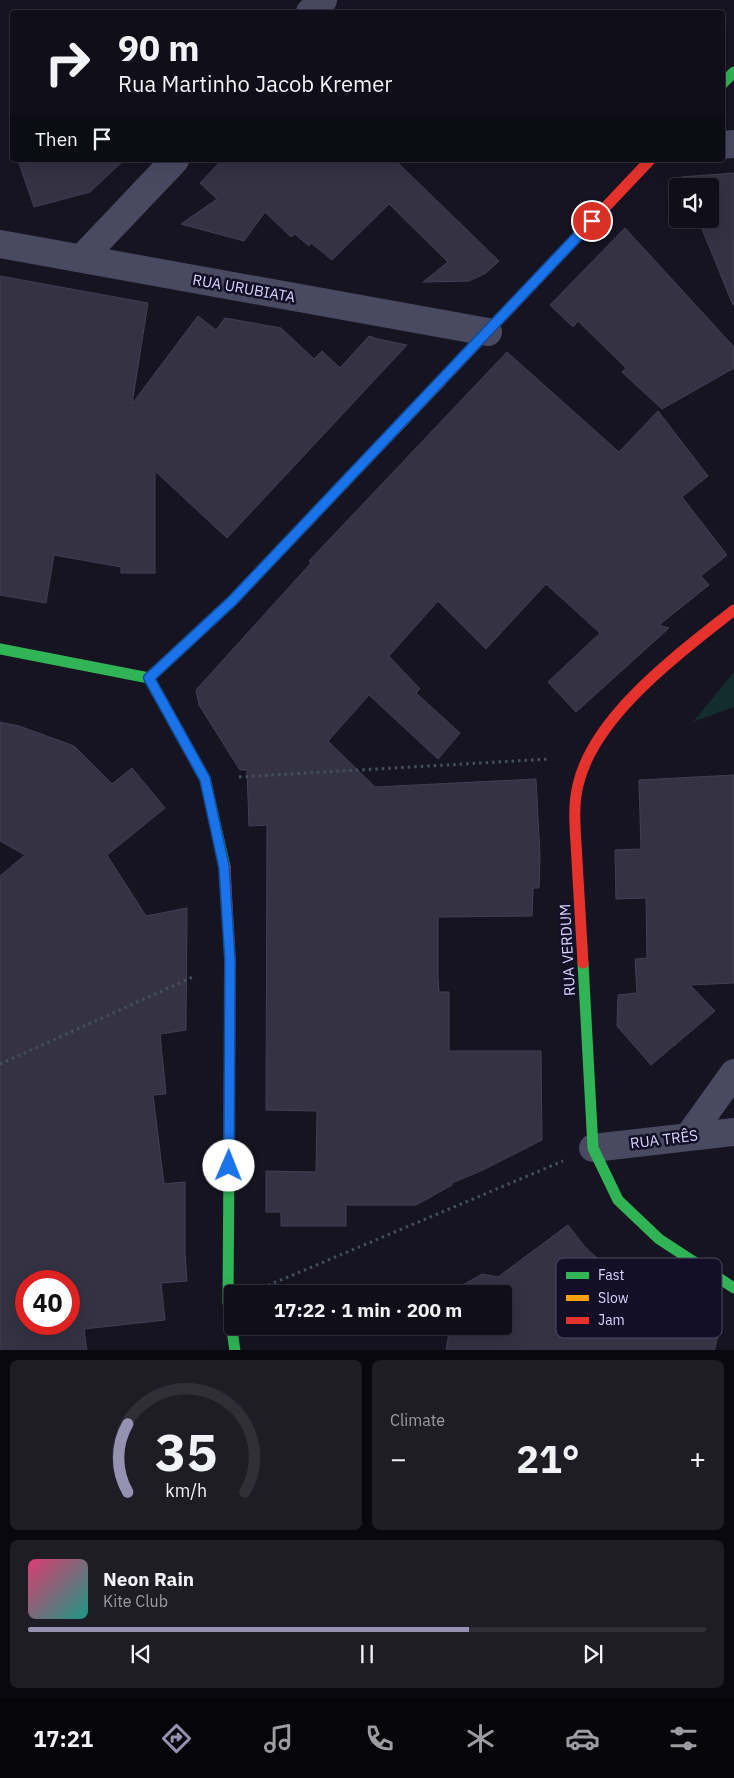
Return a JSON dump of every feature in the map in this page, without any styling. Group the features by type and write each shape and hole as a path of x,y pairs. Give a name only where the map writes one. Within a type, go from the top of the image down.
{"street":[{"path":"312,10 322,0"},
{"path":"725,81 734,72"},
{"path":"82,258 172,162"},
{"path":"149,678 232,601 648,162"},
{"name":"RUA URUBIATA","path":"0,244 488,332"},
{"name":"RUA VERDUM","path":"688,1258 659,1239 618,1200 593,1148 575,826 578,784 587,757 601,734 624,707 682,652 734,610"},
{"path":"0,650 149,678"},
{"path":"149,678 205,779 224,867 230,960 228,1302 235,1350"},
{"path":"689,1136 734,1073"},
{"name":"RUA TRÊS","path":"593,1148 734,1132"},
{"name":"RUA VERDUM","path":"722,1280 734,1288"}],"path":[{"path":"205,779 587,757"},
{"path":"0,1064 230,960"},
{"path":"269,1285 593,1148"}],"green space":[{"path":"734,672 734,707 693,722"}],"building":[{"path":"19,162 122,162 90,192 34,207"},
{"path":"220,162 397,162 499,261 486,273 469,281 423,282 448,262 389,204 332,260 311,243 309,246 295,234 291,237 265,212 244,241 181,224 217,199 200,183"},
{"path":"734,173 733,305 702,228 719,228 719,178 681,177"},
{"path":"625,228 734,347 734,368 662,409 622,372 626,368 578,321 573,327 550,305"},
{"path":"0,276 148,303 132,404 198,316 216,330 225,318 281,328 314,359 322,351 340,368 369,336 407,345 227,538 155,471 155,573 121,573 121,567 54,555 46,603 0,595"},
{"path":"507,352 619,452 658,411 708,476 682,497 727,555 701,576 709,585 659,625 669,628 576,712 548,682 600,633 546,584 486,649 438,601 389,656 420,689 416,693 460,733 438,759 369,695 328,741 375,787 536,779 540,856 539,888 533,888 532,916 438,917 438,977 439,992 449,992 449,1051 541,1051 542,1140 483,1170 452,1183 452,1185 416,1205 346,1205 346,1226 281,1226 281,1212 266,1212 266,1171 316,1172 317,1111 266,1110 267,825 249,826 247,770 240,770 199,705 196,690 311,563 309,561"},
{"path":"0,722 19,726 74,746 112,784 132,768 165,808 107,855 146,916 187,908 186,1030 160,1034 166,1094 153,1095 164,1184 185,1182 187,1281 161,1283 165,1320 84,1329 87,1350 0,1350 0,876 25,855 0,841"},
{"path":"734,775 734,983 690,985 715,1011 651,1065 617,1026 618,995 637,993 635,959 647,958 646,898 616,899 615,850 641,849 639,780"},
{"path":"568,1225 585,1247 597,1258 556,1258 556,1338 718,1338 714,1350 446,1350 449,1335 512,1335 512,1285 463,1285 482,1274 498,1277"}],"traffic: fast":[{"path":"725,81 734,72"},
{"path":"0,649 149,678"},
{"path":"149,678 205,779 225,867"},
{"path":"583,963 593,1148 618,1200 659,1239 688,1258"},
{"path":"229,1160 228,1302 235,1350"},
{"path":"722,1280 734,1288"}],"traffic: slow":[{"path":"149,678 232,601 441,381"}],"traffic: jam":[{"path":"441,381 648,162"},
{"path":"583,963 575,813 576,794 587,759 602,734 620,710 642,687 734,610"},
{"path":"225,867 230,960 229,1160"}],"route":[{"path":"229,1166 230,960 224,867 205,779 149,678 232,601 592,221"}]}
